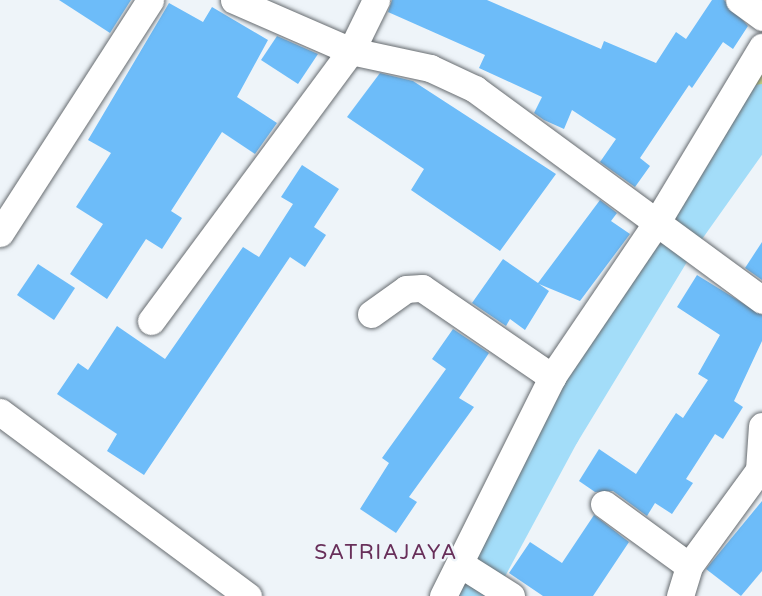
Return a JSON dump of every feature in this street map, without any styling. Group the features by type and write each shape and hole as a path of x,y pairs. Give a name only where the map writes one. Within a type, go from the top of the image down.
{"street":[{"path":"0,233 150,0"},
{"path":"234,0 351,51 430,68 476,89 526,122 655,225 762,300"},
{"path":"151,321 351,51 376,0"},
{"path":"739,0 762,17"},
{"path":"443,596 462,565 552,377 655,225 762,47"},
{"path":"371,314 406,289 422,288 552,377"},
{"path":"0,412 249,596"},
{"path":"680,596 689,566 759,470 762,426"},
{"path":"604,504 689,566"},
{"path":"462,565 511,596"}],"green space":[{"path":"762,47 762,110 671,238 555,429 465,596 443,596 552,377"}],"building":[{"path":"59,0 131,0 110,33"},
{"path":"392,0 487,0 601,49 604,41 656,63 676,32 686,39 712,0 724,0 748,26 733,49 723,42 692,88 689,85 640,158 650,166 635,187 600,162 616,139 572,110 564,129 544,120 534,113 542,97 479,68 485,55 388,12"},
{"path":"169,3 203,22 212,7 268,40 237,97 277,123 255,154 222,132 171,211 182,218 162,249 146,239 107,299 70,274 103,224 76,207 111,153 88,140"},
{"path":"277,36 318,54 298,84 261,60"},
{"path":"380,73 413,81 556,174 500,251 411,190 424,169 347,117"},
{"path":"302,165 339,189 314,227 326,235 305,267 290,257 144,475 107,451 117,434 57,394 78,363 88,370 117,326 165,359 243,247 259,257 293,204 281,197"},
{"path":"600,200 617,213 611,221 630,234 580,301 539,284 549,291 525,330 510,319 506,326 472,303 503,259 538,283"},
{"path":"762,242 762,280 745,268"},
{"path":"38,264 75,288 54,320 17,295"},
{"path":"697,275 762,315 762,341 734,401 743,407 723,439 715,434 686,479 693,483 672,514 655,503 647,516 613,491 595,492 579,481 599,449 636,474 676,413 683,418 708,380 698,374 720,335 677,307"},
{"path":"453,329 489,353 459,398 474,407 409,497 417,502 396,533 360,509 389,463 382,458 446,369 432,359"},
{"path":"762,501 762,571 741,596 706,569"},
{"path":"594,515 629,542 593,596 543,596 509,573 530,542 562,563"}],"waterway":[{"path":"465,596 555,429 671,238 762,110"}],"district":[{"name":"SATRIAJAYA","path":"386,553"}]}
